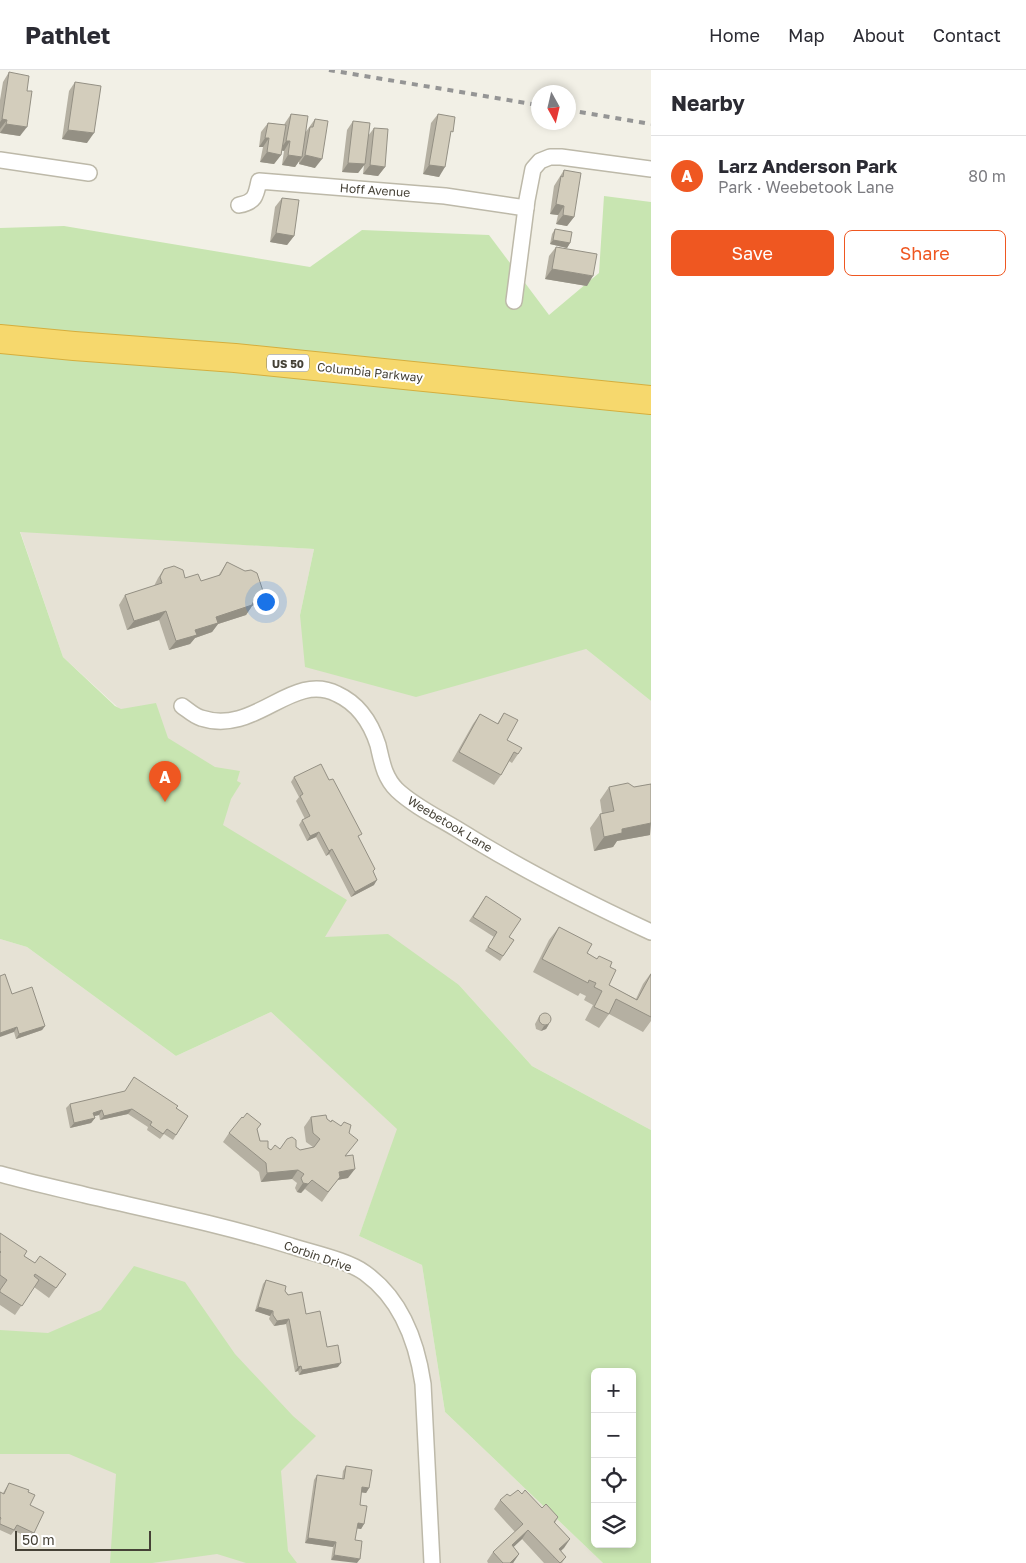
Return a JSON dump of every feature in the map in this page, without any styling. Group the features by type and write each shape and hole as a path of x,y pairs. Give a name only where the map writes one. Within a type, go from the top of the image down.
{"highway":[{"name":"Columbia Parkway","path":"0,339 235,358 651,400"}],"street":[{"path":"514,301 533,169 540,161 550,157 651,169"},
{"path":"0,160 89,173"},
{"name":"Hoff Avenue","path":"239,205 248,203 256,196 259,181 527,204"},
{"name":"Weebetook Lane","path":"182,706 199,717 216,721 233,721 249,716 305,689 316,688 338,694 355,705 368,722 373,732 387,778 406,798 546,880 592,905 651,932"},
{"name":"Corbin Drive","path":"0,1174 241,1231 338,1260 365,1272 383,1290 399,1311 411,1334 419,1359 423,1384 432,1563"}],"shaded area":[{"path":"20,531 314,549 300,615 586,649 651,701 651,1130 532,1066 459,985 284,939 175,760 63,657"},
{"path":"0,939 27,947 176,1056 271,1012 398,1129 359,1236 422,1265 445,1412 603,1563 0,1563"}],"green space":[{"path":"604,196 651,202 651,701 586,649 416,697 305,667 300,615 314,549 20,532 63,657 115,706 121,709 156,703 168,738 215,767 240,771 237,781 241,783 231,799 223,825 347,900 325,937 388,934 459,985 532,1066 651,1130 651,1563 603,1563 445,1412 422,1265 359,1236 397,1129 271,1012 176,1056 27,947 0,939 0,228 64,226 310,267 362,230 489,235 549,315 599,273"},
{"path":"134,1266 185,1282 235,1354 293,1416 316,1436 281,1471 288,1551 297,1563 246,1563 217,1554 152,1563 110,1563 116,1474 69,1454 0,1454 0,1330 48,1333 101,1310"}],"building":[{"path":"9,72 29,76 27,91 32,91 27,127 6,124 7,120 2,119"},
{"path":"75,82 101,86 94,133 68,130"},
{"path":"291,114 308,116 302,157 288,155 290,141 286,141"},
{"path":"438,114 455,117 445,167 429,165"},
{"path":"315,119 328,121 322,159 305,155 310,127 313,127"},
{"path":"353,121 370,123 365,164 348,163"},
{"path":"268,123 286,125 281,155 267,152 269,138 265,138"},
{"path":"374,128 388,129 385,167 370,165"},
{"path":"564,170 581,173 574,217 563,215 564,206 556,204 561,176 563,177"},
{"path":"282,198 299,200 294,236 276,233"},
{"path":"555,229 572,232 570,243 553,240"},
{"path":"556,247 597,254 593,276 552,269"},
{"path":"227,562 245,571 251,570 257,573 264,594 255,598 252,605 216,617 218,623 195,630 197,635 176,641 166,611 134,621 125,595 162,583 160,577 164,569 174,566 183,570 185,578 198,574 201,581 220,575"},
{"path":"504,713 518,720 507,740 522,748 518,754 514,752 501,775 459,752 480,714 498,724"},
{"path":"321,764 329,780 333,779 362,834 358,836 375,869 373,871 377,880 355,892 332,849 329,851 319,832 310,836 302,820 310,816 300,796 303,794 294,777"},
{"path":"628,783 634,787 651,784 651,823 622,829 622,833 604,837 600,814 614,811 609,787"},
{"path":"486,896 521,919 509,937 514,940 503,956 488,947 497,932 473,917"},
{"path":"559,927 592,944 587,953 597,959 599,956 612,962 610,967 616,970 609,985 637,1000 651,974 651,1017 616,999 609,1014 594,1007 602,991 594,987 596,983 589,980 588,983 542,959"},
{"path":"5,974 12,994 32,987 45,1026 19,1034 17,1027 0,1033 0,976"},
{"path":"543,1013 547,1013 551,1019 547,1025 543,1025 539,1021 539,1017"},
{"path":"134,1077 178,1106 176,1108 188,1116 176,1135 167,1129 163,1134 150,1125 152,1122 132,1109 104,1116 102,1110 93,1113 95,1118 74,1123 70,1104 125,1091"},
{"path":"247,1113 261,1124 257,1129 260,1141 268,1141 268,1148 271,1150 275,1145 280,1149 287,1139 292,1137 296,1140 296,1147 300,1150 314,1147 320,1139 313,1133 311,1117 326,1115 327,1119 331,1122 332,1120 341,1126 344,1122 351,1125 349,1133 358,1140 345,1156 353,1155 355,1169 339,1172 340,1177 328,1192 312,1180 308,1184 303,1183 301,1178 304,1174 298,1170 267,1173 266,1163 229,1133"},
{"path":"0,1233 27,1251 24,1256 35,1263 40,1256 66,1274 56,1288 35,1274 34,1276 39,1280 22,1306 0,1292 7,1280 0,1275"},
{"path":"266,1280 286,1286 285,1291 288,1295 302,1292 306,1314 320,1311 327,1347 338,1345 341,1363 302,1370 301,1366 298,1367 289,1319 277,1321 273,1311 258,1307"},
{"path":"346,1466 372,1470 369,1488 362,1487 360,1505 367,1506 364,1524 358,1523 355,1540 362,1541 360,1559 334,1555 336,1542 308,1538 317,1475 344,1479"},
{"path":"9,1483 29,1490 28,1492 35,1495 30,1505 44,1512 34,1533 17,1525 14,1530 0,1524 0,1492 4,1494"},
{"path":"518,1490 522,1494 525,1490 542,1508 546,1504 558,1517 554,1522 570,1539 559,1549 566,1557 560,1563 528,1530 512,1545 519,1554 510,1563 503,1563 493,1552 523,1524 500,1500 507,1494 510,1496"}],"railway":[{"path":"329,70 531,104"},
{"path":"576,111 651,124"}],"place":[{"name":"Larz Anderson Park","path":"165,802"}]}
